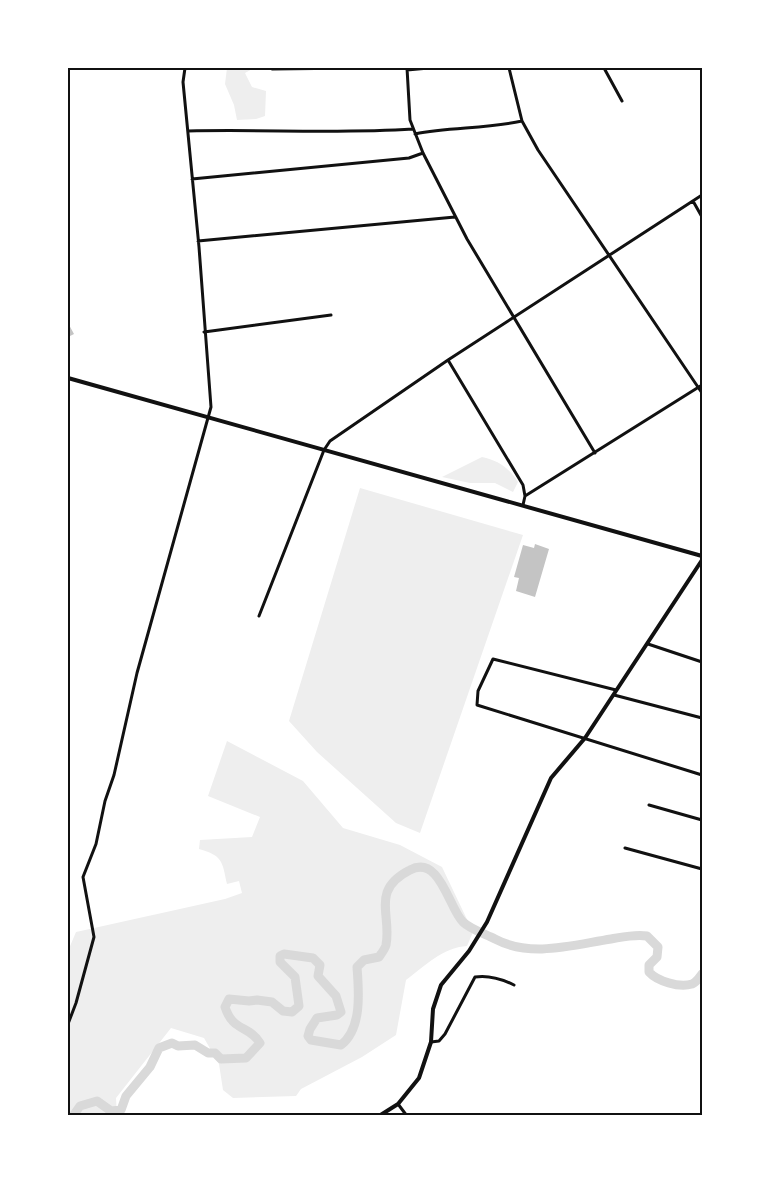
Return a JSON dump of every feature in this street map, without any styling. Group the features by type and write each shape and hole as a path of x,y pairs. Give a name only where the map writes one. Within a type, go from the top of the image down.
{"main road":[{"path":"68,378 523,505 702,558 618,691 585,738 551,778 488,922 469,951 441,986 433,1009 431,1042 419,1078 398,1104 379,1116"}],"street":[{"path":"68,1024 94,937 83,878 96,844 137,673 211,399 183,82 185,68"},
{"path":"272,69 358,68"},
{"path":"429,68 407,69 412,129 455,217 595,453"},
{"path":"509,68 522,121 538,150 701,386 702,393"},
{"path":"604,68 622,101"},
{"path":"415,134 522,121"},
{"path":"188,131 252,129 310,132 412,129"},
{"path":"192,179 410,158 423,153"},
{"path":"260,616 324,450 337,435 702,195"},
{"path":"693,201 702,217"},
{"path":"198,241 455,217"},
{"path":"204,332 331,315"},
{"path":"448,360 523,485 525,496 523,505"},
{"path":"525,496 701,386"},
{"path":"648,644 702,662"},
{"path":"618,691 493,658 478,691 477,705 702,775"},
{"path":"614,696 702,718"},
{"path":"649,805 702,820"},
{"path":"625,848 702,869"},
{"path":"431,1042 439,1041 445,1034 475,977 505,980 514,985"},
{"path":"398,1104 407,1116"}],"shaded area":[{"path":"227,68 254,68 245,73 252,87 266,91 265,116 237,120 234,105 225,84"},
{"path":"482,457 498,463 511,473 518,482 513,492 495,483 470,483 442,477"},
{"path":"360,488 523,535 420,833 396,823 317,752 289,721"},
{"path":"227,741 303,781 343,828 400,845 442,867 473,932 467,946 442,954 406,980 396,1035 362,1057 301,1089 296,1096 233,1098 223,1090 219,1064 204,1038 171,1028 116,1098 117,1115 68,1116 68,951 76,932 225,899 242,893 239,881 227,884 222,865 217,857 199,849 200,840 252,837 260,817 208,796"}],"building":[{"path":"68,323 74,334 68,337"},
{"path":"535,544 549,549 535,597 516,591 519,578 514,577 523,545 534,548"}],"waterway":[{"path":"73,1116 80,1106 97,1101 111,1111 121,1110 126,1096 150,1067 159,1048 172,1043 178,1046 195,1045 208,1053 215,1053 221,1059 246,1058 260,1043 251,1033 232,1021 225,1007 229,999 272,1002 283,1011 292,1012 299,1006 295,977 280,962 280,956 284,954 313,958 320,965 318,976 336,996 341,1012 337,1015 317,1018 308,1036 311,1040 341,1045 353,1030 356,1020 357,967 364,960 379,957 386,945 386,895 390,886 398,878 420,867 436,876 463,922 509,945 538,949 567,947 629,936 647,936 658,947 657,957 649,965 649,972 657,978 669,983 687,985 695,982 702,974"}]}
